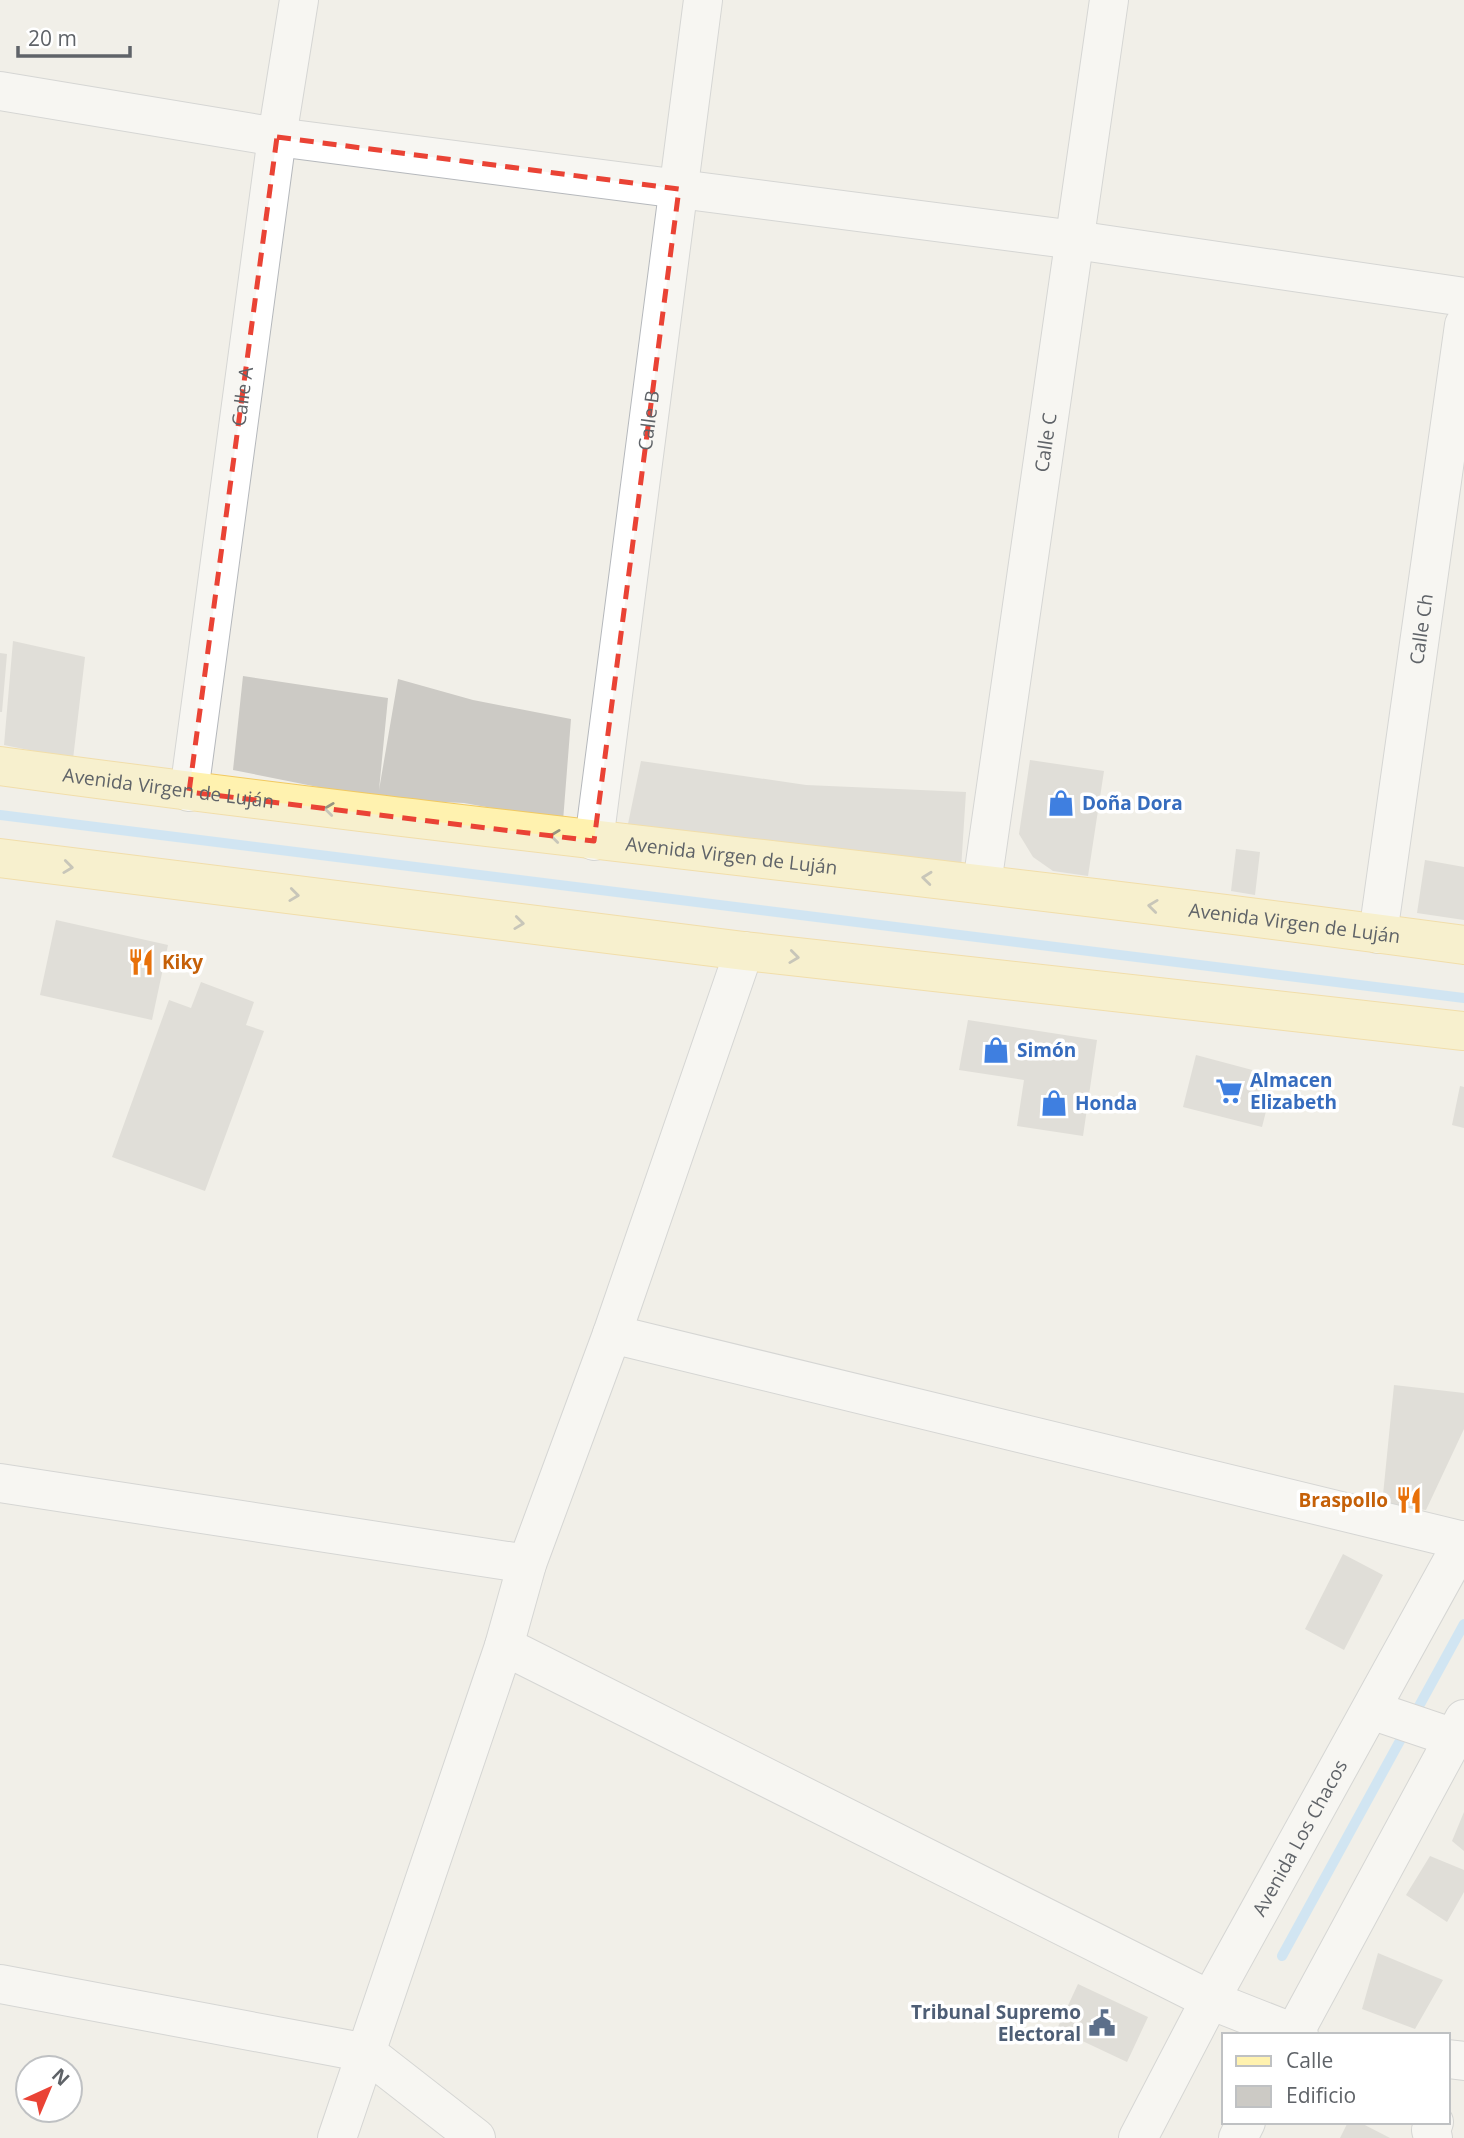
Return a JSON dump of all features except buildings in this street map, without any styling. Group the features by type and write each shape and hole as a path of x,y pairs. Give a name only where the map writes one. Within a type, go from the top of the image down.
{"main road":[{"name":"Avenida Virgen de Luján","path":"0,766 190,792 982,884 1464,945"},
{"path":"0,858 744,951 1464,1031"}],"street":[{"name":"Calle A","path":"190,792 277,137 299,0"},
{"name":"Calle B","path":"594,841 703,0"},
{"name":"Calle C","path":"982,884 1109,0"},
{"path":"0,91 277,137 1074,240 1464,296"},
{"name":"Calle Ch","path":"1378,934 1464,325"},
{"path":"337,2138 505,1646 527,1564 612,1334 744,951"},
{"path":"612,1334 1464,1541"},
{"path":"0,1483 527,1564"},
{"name":"Avenida Los Chacos","path":"1138,2138 1210,2000 1381,1714 1464,1541"},
{"path":"505,1646 1210,2000 1293,2033"},
{"path":"1297,2033 1451,1730 1381,1714"},
{"path":"0,1984 367,2053 476,2138"}],"highlighted area":[{"path":"277,137 679,189 594,841 189,792"}],"waterway":[{"path":"0,815 1464,998"},
{"path":"1282,1956 1464,1624"}],"place":[{"name":"Doña Dora","path":"1061,803"},
{"name":"Kiky","path":"141,962"},
{"name":"Simón","path":"996,1050"},
{"name":"Almacen Elizabeth","path":"1229,1091"},
{"name":"Honda","path":"1054,1103"},
{"name":"Braspollo","path":"1409,1500"},
{"name":"Tribunal Supremo Electoral","path":"1102,2023"}]}
